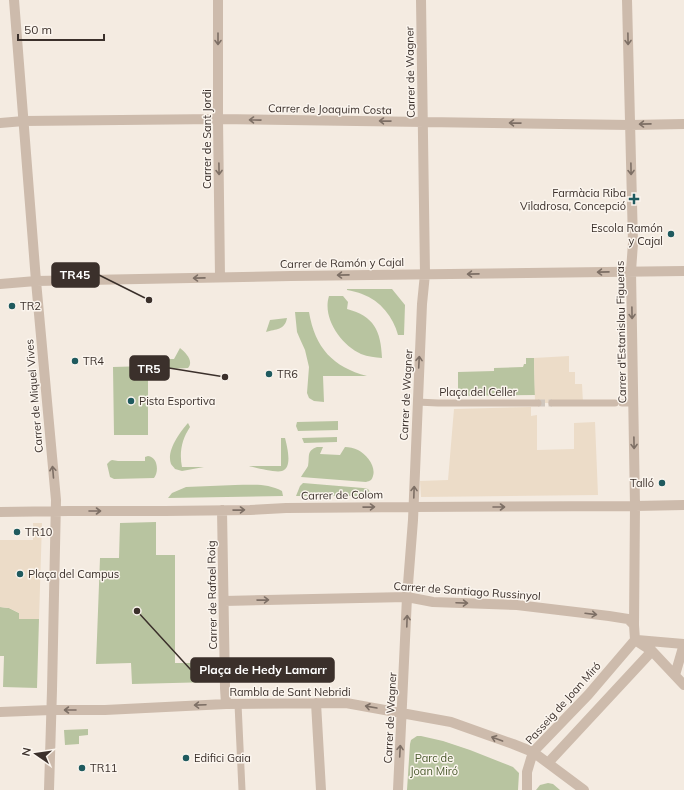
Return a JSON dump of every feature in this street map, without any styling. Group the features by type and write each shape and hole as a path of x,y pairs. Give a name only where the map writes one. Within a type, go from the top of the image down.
{"street":[{"name":"Carrer de Miquel Vives","path":"14,0 36,280 56,500 49,790"},
{"name":"Carrer de Sant Jordi","path":"218,0 220,277"},
{"name":"Carrer de Wagner","path":"398,790 422,304 425,274 421,0"},
{"name":"Carrer d'Estanislau Figueras","path":"628,0 633,243 631,272 634,403 635,640"},
{"name":"Carrer de Joaquim Costa","path":"0,123 24,121 218,119 684,124"},
{"name":"Carrer de Ramón y Cajal","path":"0,284 36,280 684,271"},
{"name":"Plaça del Celler","path":"417,402 538,403"},
{"path":"552,403 634,403"},
{"name":"Carrer de Colom","path":"0,512 684,505"},
{"name":"Carrer de Rafael Roig","path":"222,510 226,704"},
{"name":"Carrer de Santiago Russinyol","path":"224,601 407,597 433,602 517,606 609,616 628,620 634,625"},
{"path":"635,640 684,644 675,674"},
{"path":"635,640 652,651 684,685"},
{"name":"Passeig de Joan Miró","path":"527,790 527,772 533,752 588,695 635,640"},
{"path":"548,763 652,651"},
{"path":"316,703 321,790"},
{"name":"Rambla de Sant Nebridi","path":"0,712 106,710 226,704 346,703 451,722 533,752 584,790"},
{"path":"238,704 242,790"}],"green space":[{"path":"347,289 392,289 405,305 404,335 398,335 393,322 380,305 369,297"},
{"path":"329,296 343,296 348,302 347,309 370,320 378,332 382,358 361,354 354,350 340,337 331,322 328,313"},
{"path":"295,312 309,312 312,325 321,346 335,361 344,367 367,376 323,376 324,402 314,401 309,398 307,393 309,367 305,350 297,332"},
{"path":"287,318 282,327 266,332 270,320"},
{"path":"180,348 190,360 190,365 188,368 149,370 150,359 174,359"},
{"path":"526,358 534,358 535,395 458,396 458,372 494,371 494,368 523,367 524,364 526,364"},
{"name":"Pista Esportiva","path":"148,366 148,435 114,435 113,367"},
{"path":"338,421 338,430 298,431 296,426 297,422"},
{"path":"188,423 190,427 183,441 181,451 182,467 204,467 182,471 175,469 171,465 170,453 181,431"},
{"path":"337,437 337,442 304,443 302,438"},
{"path":"281,438 285,438 288,451 288,461 285,469 282,471 275,471 249,466 281,466"},
{"path":"317,447 323,447 320,454 340,455 345,447 358,450 365,455 372,465 374,472 372,478 370,481 366,482 301,477 308,466 309,454 311,450"},
{"path":"148,456 154,459 157,465 157,472 154,478 114,479 110,477 107,464 110,461 145,461 145,457"},
{"path":"303,483 363,488 368,489 373,496 296,496 300,486"},
{"path":"259,485 276,488 282,491 283,496 168,498 172,493 186,487"},
{"path":"156,522 156,555 175,555 175,663 213,663 213,682 132,684 131,663 96,664 100,558 119,558 120,523"},
{"path":"0,607 9,608 19,613 19,619 39,619 37,688 3,687 4,656 0,656"},
{"path":"88,729 88,735 79,736 79,744 65,745 64,730"},
{"name":"Parc de Joan Miró","path":"417,736 443,741 513,767 519,773 518,790 407,790 410,744 411,740"},
{"path":"548,783 553,784 560,790 536,790 540,785"}],"shaded area":[{"path":"569,356 569,372 575,372 575,384 582,384 583,403 535,403 534,358"},
{"path":"531,407 531,416 537,415 537,450 574,449 574,423 595,422 598,495 421,497 420,481 448,480 454,409"},
{"name":"Plaça del Campus","path":"33,523 42,523 39,619 19,619 19,613 9,608 0,607 0,540 33,540"}],"tunnel":[{"path":"538,403 552,403"}],"place":[{"name":"Farmàcia Riba Viladrosa, Concepció","path":"634,199"},
{"name":"Escola Ramón y Cajal","path":"671,234"},
{"name":"TR45","path":"149,300"},
{"name":"TR2","path":"12,306"},
{"name":"TR4","path":"75,361"},
{"name":"TR6","path":"269,374"},
{"name":"TR5","path":"225,377"},
{"name":"Pista Esportiva","path":"131,401"},
{"name":"Talló","path":"662,483"},
{"name":"TR10","path":"17,532"},
{"name":"Plaça del Campus","path":"20,574"},
{"name":"Plaça de Hedy Lamarr","path":"137,611"},
{"name":"Edifici Gaia","path":"186,758"},
{"name":"TR11","path":"82,768"}]}
